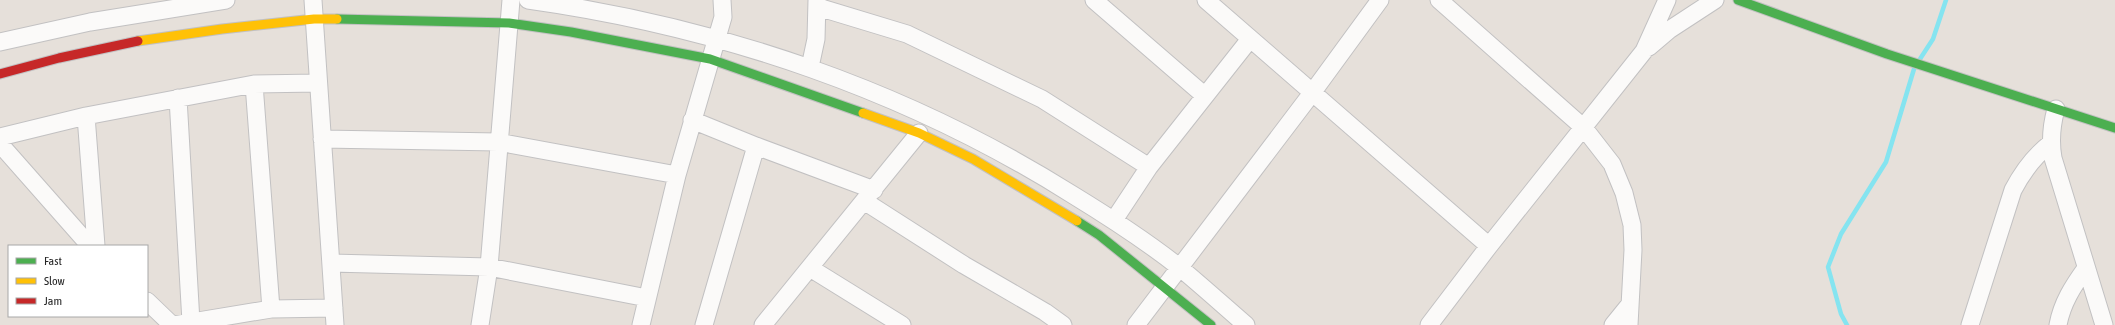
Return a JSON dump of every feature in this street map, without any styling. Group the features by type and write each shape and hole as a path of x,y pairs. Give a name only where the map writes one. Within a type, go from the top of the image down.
{"street":[{"path":"0,42 90,22 216,0"},
{"path":"313,0 335,325"},
{"path":"480,325 489,266 498,142 511,0"},
{"path":"528,0 624,16 717,38 810,66 924,114 972,137 1046,178 1114,220 1179,267 1246,325"},
{"path":"641,325 646,298 677,175 723,16 722,0"},
{"path":"1094,0 1206,96"},
{"path":"1206,0 1312,94 1489,246"},
{"path":"1136,325 1164,286 1312,94 1380,0"},
{"path":"1439,0 1584,128 1612,164 1624,193 1632,225 1633,250 1629,325"},
{"path":"1644,51 1667,0"},
{"path":"1429,325 1489,246 1644,51 1669,30 1715,0"},
{"path":"1738,0 1887,54 2115,128"},
{"path":"810,66 816,39 818,4 907,34 1042,99 1149,167"},
{"path":"0,74 59,58 141,40 314,19 396,19 509,23 571,32 710,59 919,133 973,159 1029,191 1099,235 1211,325"},
{"path":"1114,220 1149,167 1250,39"},
{"path":"0,137 86,116 254,84 318,83"},
{"path":"254,84 271,309"},
{"path":"178,98 191,322"},
{"path":"2056,109 2052,126 2051,143 2053,158 2104,325"},
{"path":"86,116 96,245"},
{"path":"692,120 869,195 964,265 1045,312 1063,325"},
{"path":"763,325 919,133"},
{"path":"322,139 498,142 677,175"},
{"path":"1970,325 2013,190 2023,171 2036,154 2051,143"},
{"path":"0,144 89,245"},
{"path":"704,325 756,146"},
{"path":"331,263 489,266 646,298"},
{"path":"810,268 902,325"},
{"path":"2058,325 2060,312 2072,288 2086,268"},
{"path":"148,302 173,325 271,309 334,308"},
{"path":"1613,325 1630,304"}],"waterway":[{"path":"1920,59 1933,39 1946,0"},
{"path":"1847,325 1841,314 1828,267 1841,234 1886,162 1914,69"}],"traffic: fast":[{"path":"1738,0 1887,54 2115,128"},
{"path":"337,19 509,23 571,32 710,59 863,113"},
{"path":"1077,221 1099,235 1211,325"}],"traffic: slow":[{"path":"138,41 222,29 314,19 337,19"},
{"path":"863,113 919,133 973,159 1077,221"}],"traffic: jam":[{"path":"0,74 59,58 138,41"}]}
